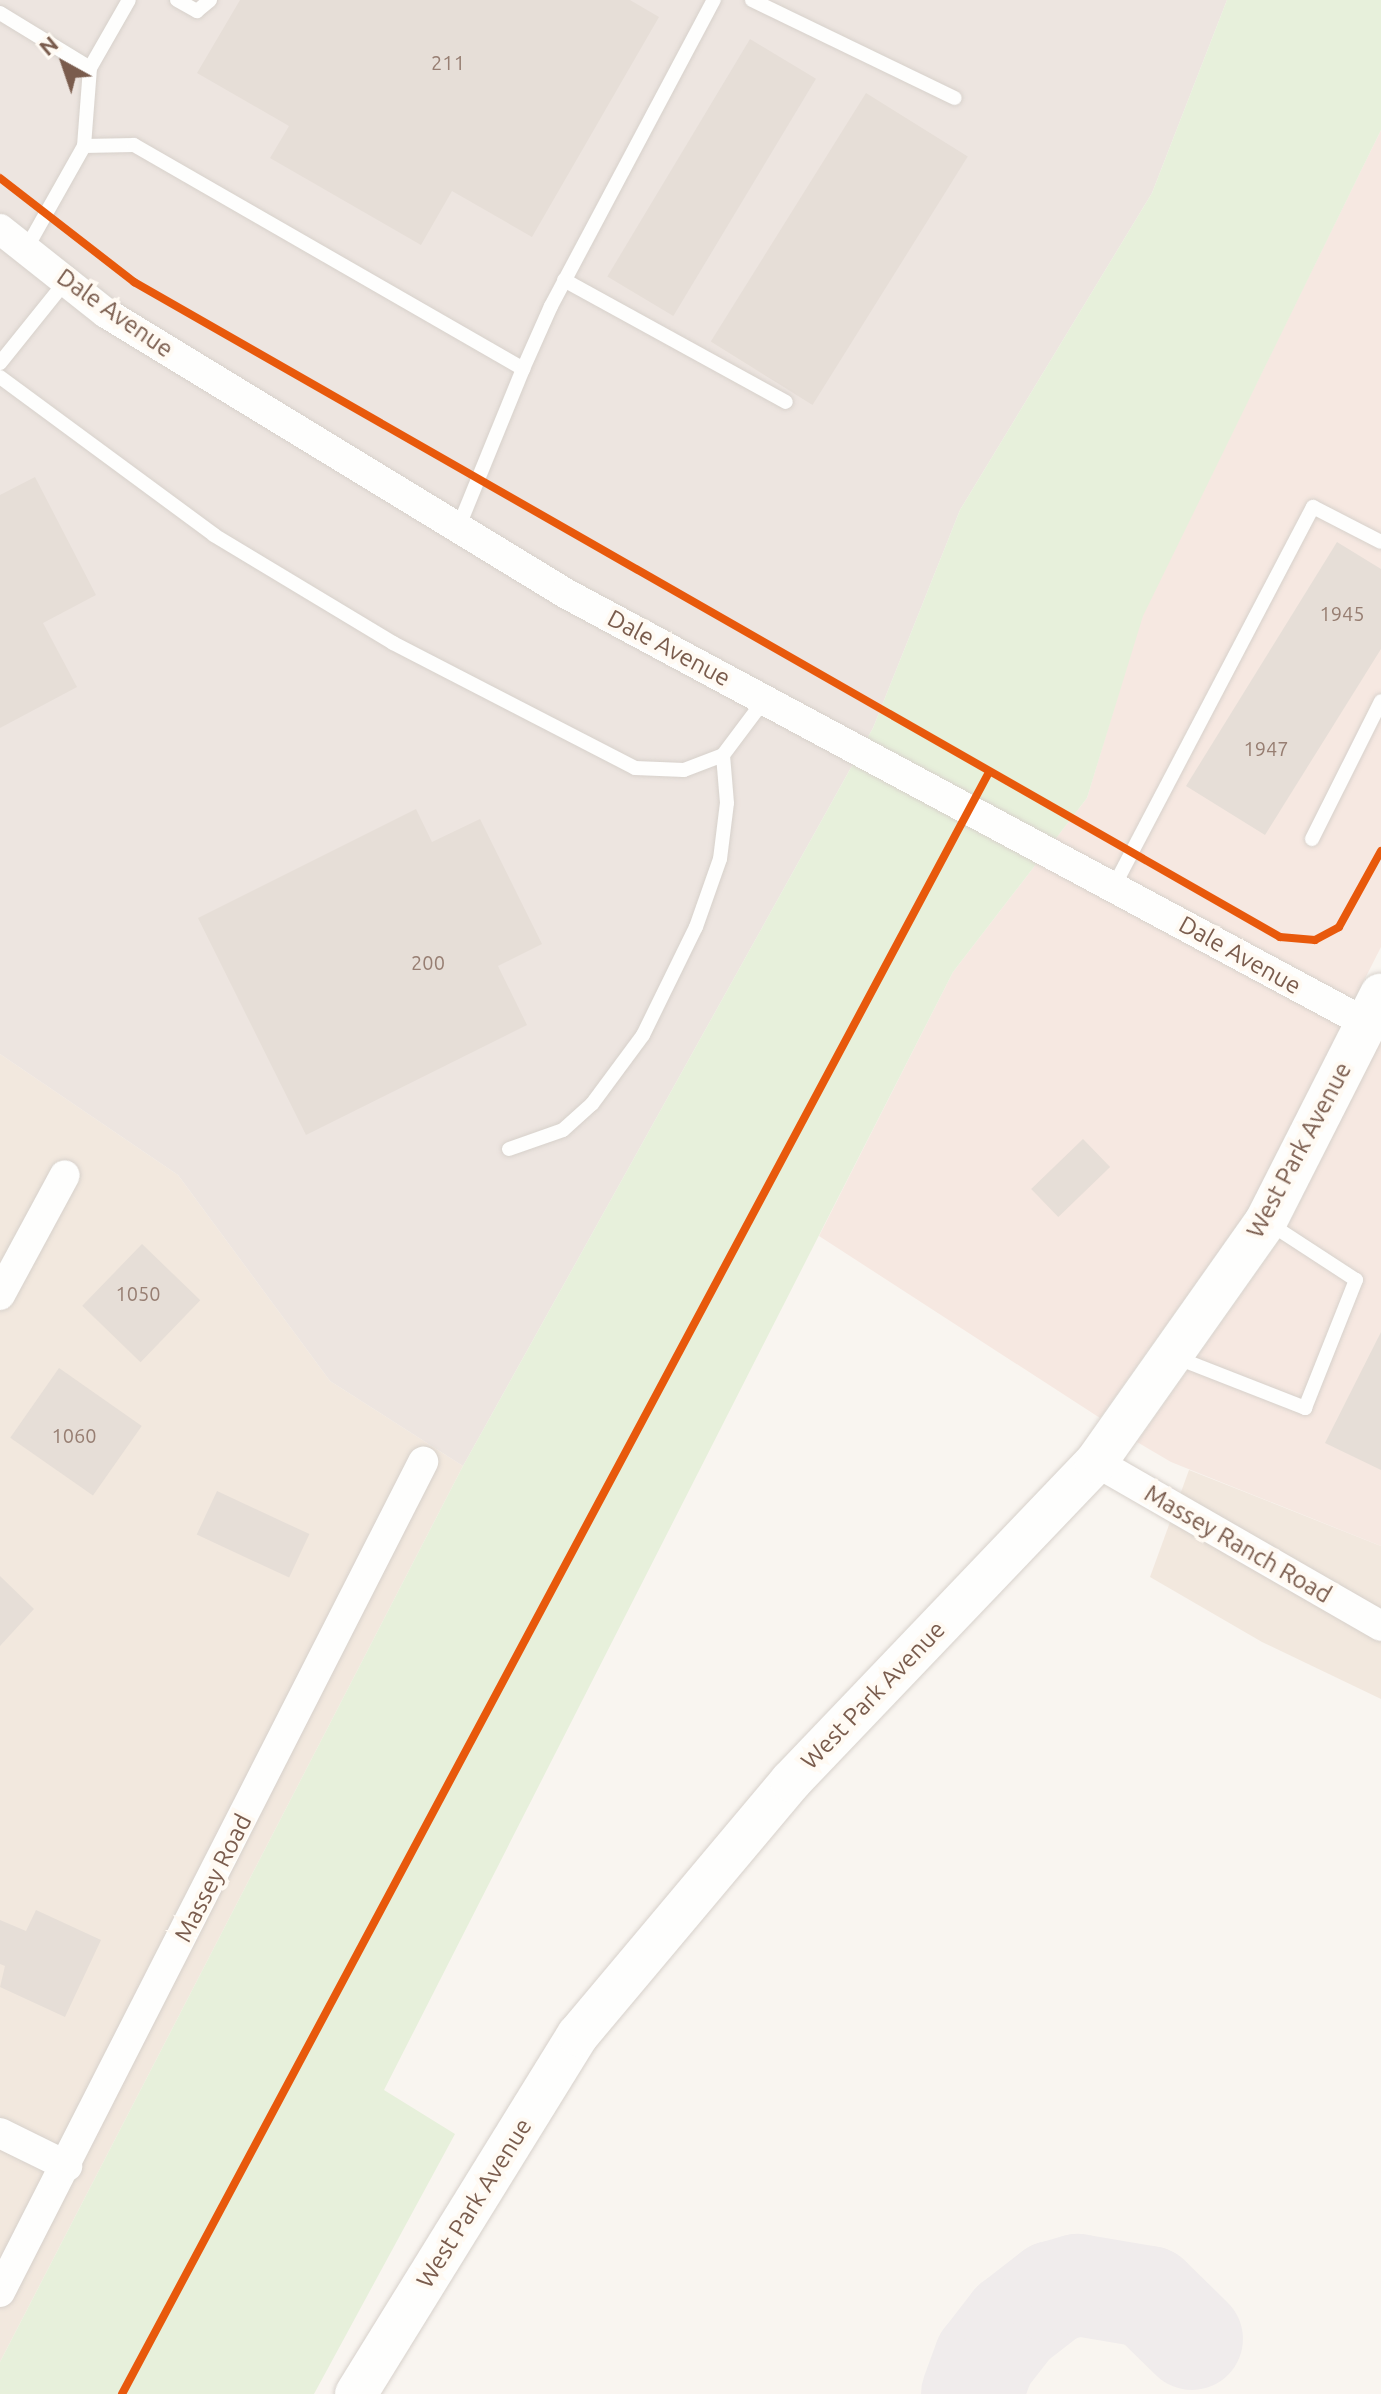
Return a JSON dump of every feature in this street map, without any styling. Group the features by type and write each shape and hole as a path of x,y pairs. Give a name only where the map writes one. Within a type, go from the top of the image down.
{"street":[{"name":"Dale Avenue","path":"0,229 106,313 565,593 1114,886 1373,1008"},
{"name":"West Park Avenue","path":"356,2394 578,2035 791,1781 1096,1462 1266,1221 1373,1008"},
{"path":"0,1295 65,1175"},
{"name":"Massey Road","path":"0,2292 67,2166 423,1462"},
{"name":"Massey Ranch Road","path":"1096,1462 1381,1626"},
{"path":"0,2133 67,2166"}],"lane":[{"path":"26,249 84,146 90,68 129,0"},
{"path":"177,0 197,11 210,0"},
{"path":"458,528 523,369 564,280 714,0"},
{"path":"752,0 955,98"},
{"path":"0,13 90,68"},
{"path":"84,146 134,145 523,369"},
{"path":"564,280 786,402"},
{"path":"0,363 66,281"},
{"path":"0,377 214,535 393,643 635,768 684,770 723,755 765,699"},
{"path":"1114,886 1313,507 1381,542"},
{"path":"1312,839 1381,701"},
{"path":"509,1149 563,1130 592,1104 643,1035 696,927 720,859 727,803 723,755"},
{"path":"1171,1355 1305,1408 1356,1280 1266,1221"}],"shaded area":[{"path":"0,0 1227,0 1152,193 960,510 873,728 463,1466 330,1381 178,1175 0,1054"},
{"path":"1381,130 1381,947 1249,1208 1100,1418 819,1236 953,972 1087,798 1142,616"},
{"path":"1381,1039 1381,1546 1171,1462 1137,1442 1285,1232"},
{"path":"0,1054 178,1175 330,1381 463,1466 0,2362"},
{"path":"1189,1470 1381,1546 1381,1699 1262,1642 1150,1577"}],"green space":[{"path":"1227,0 1381,0 1381,130 1143,616 1087,798 953,972 384,2090 455,2134 314,2394 0,2394 0,2362 463,1466 873,728 960,510 1152,193"}],"building":[{"path":"240,0 630,0 659,17 532,237 452,191 421,245 270,158 289,126 197,73"},
{"path":"750,39 816,79 673,316 607,276"},
{"path":"866,93 968,157 812,405 711,341"},
{"path":"35,477 96,595 43,623 77,687 0,728 0,495"},
{"path":"1337,542 1381,569 1381,649 1265,835 1186,786"},
{"path":"416,809 432,842 480,819 542,944 498,966 527,1025 306,1135 198,918"},
{"path":"1083,1139 1110,1167 1058,1217 1031,1189"},
{"path":"142,1244 200,1300 141,1362 82,1306"},
{"path":"1381,1332 1381,1470 1325,1443"},
{"path":"59,1368 142,1426 93,1496 10,1438"},
{"path":"217,1491 309,1534 289,1578 197,1535"},
{"path":"0,1576 34,1609 0,1646"},
{"path":"36,1910 101,1940 65,2017 0,1987 5,1966 0,1964 0,1920 26,1931"}],"taxiway":[{"path":"972,2394 985,2359 1013,2323 1053,2292 1078,2285 1149,2297 1192,2339"}],"cycle path":[{"path":"0,178 134,282 1280,937 1315,940 1339,927 1381,851"},
{"path":"122,2394 988,774"}]}
